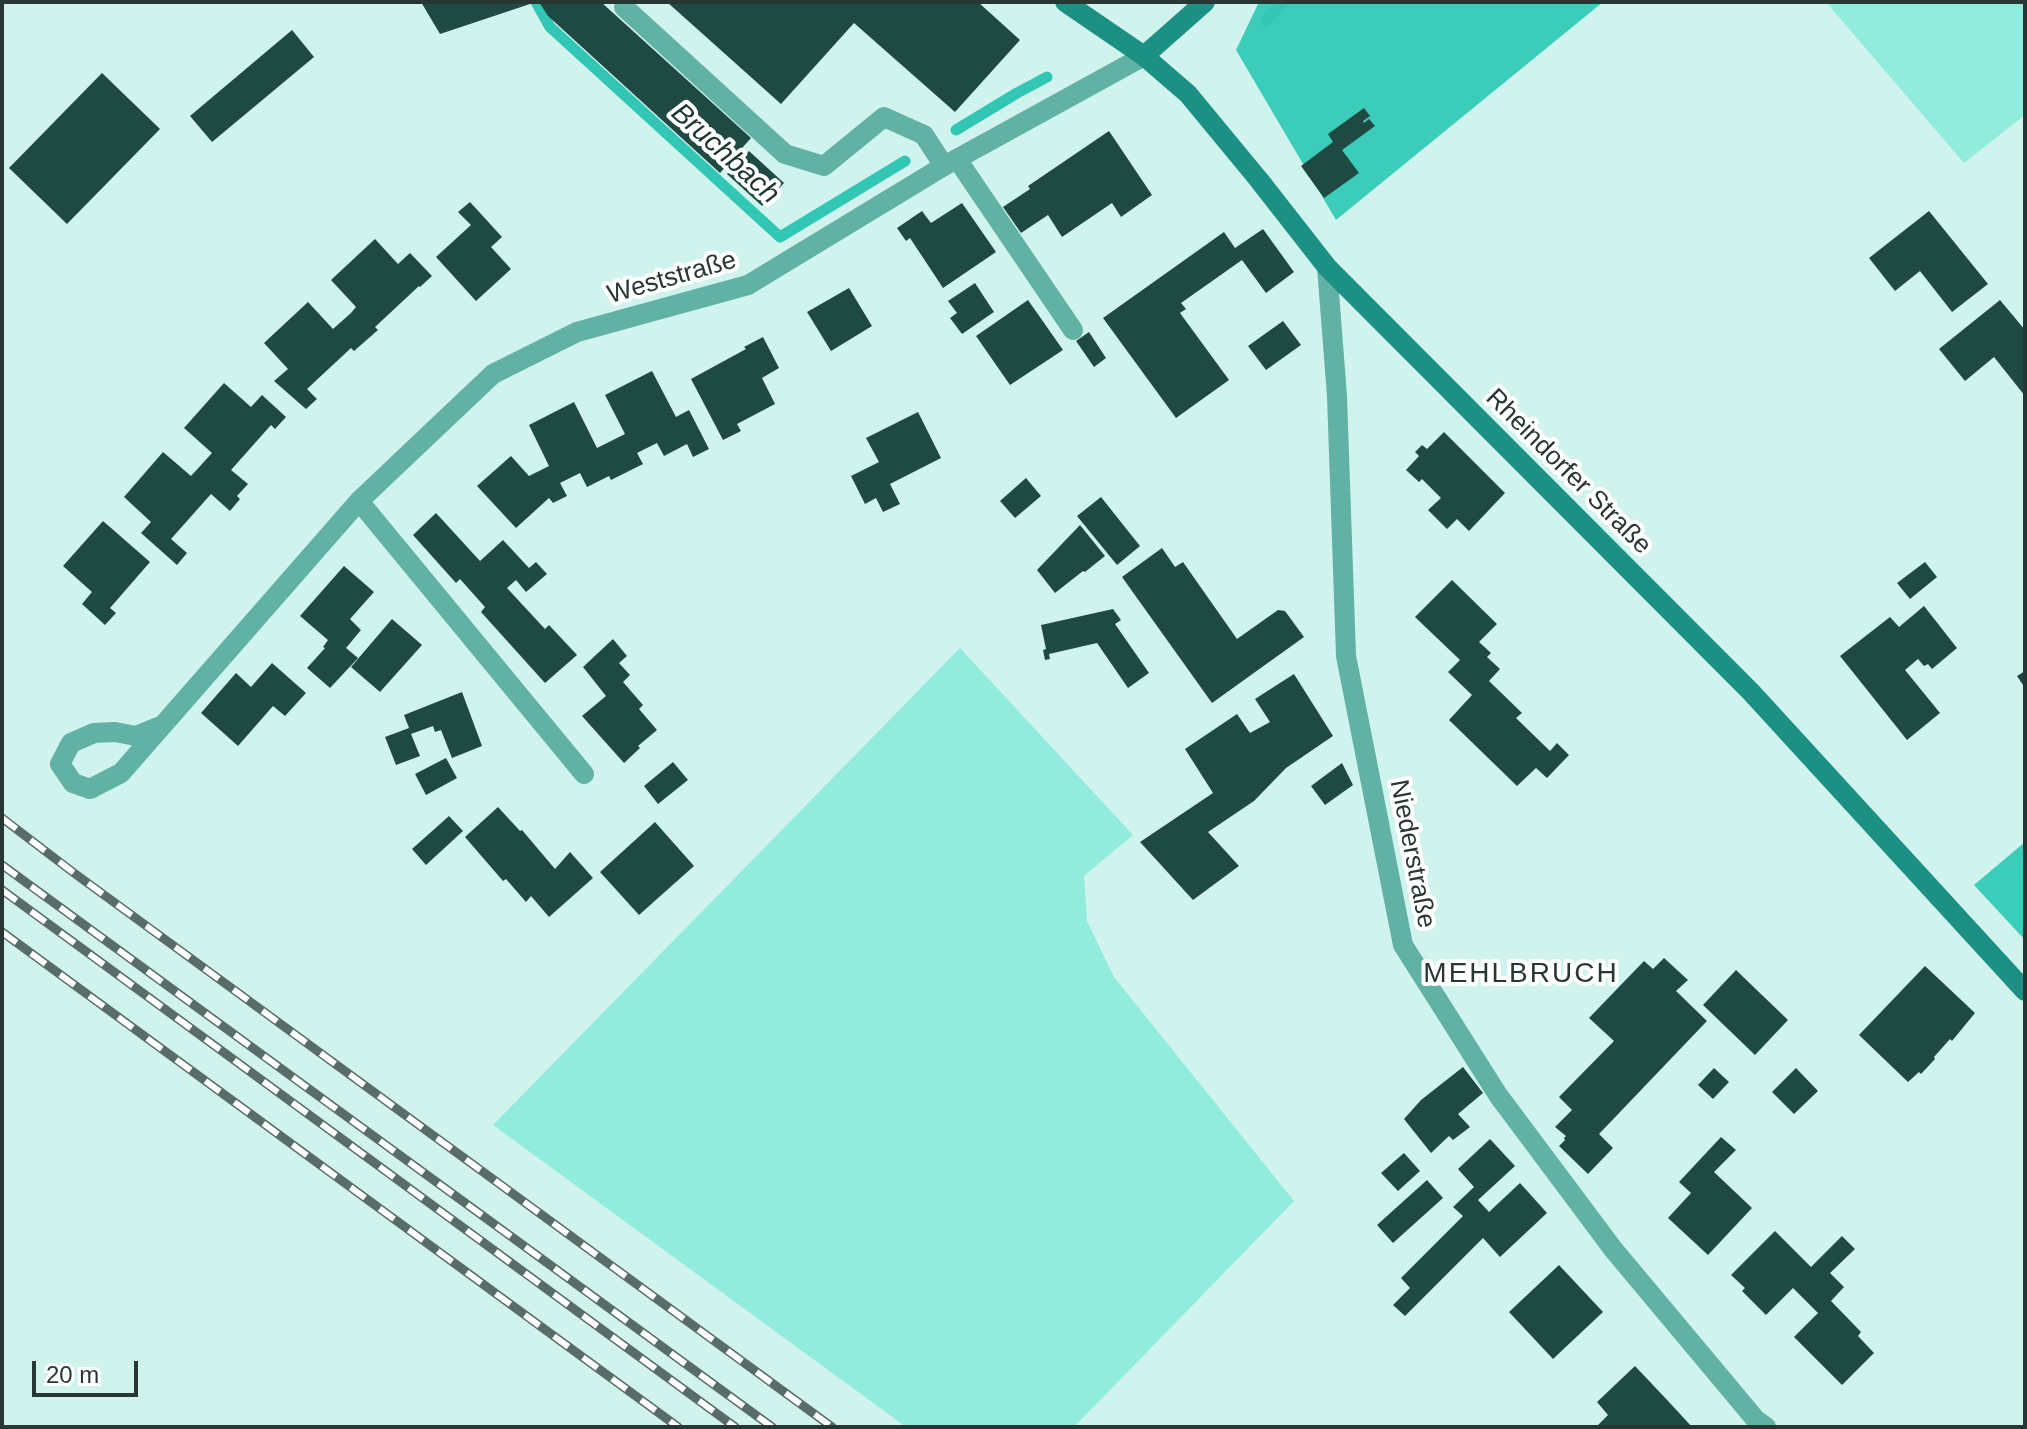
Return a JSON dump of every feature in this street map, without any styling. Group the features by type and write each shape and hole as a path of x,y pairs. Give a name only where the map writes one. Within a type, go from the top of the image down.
{"main road":[{"name":"Rheindorfer Straße","path":"1065,2 1144,56 1188,94 1327,267 1751,692 2025,991"},
{"path":"1144,56 1205,2"}],"street":[{"path":"624,7 785,154 824,166 884,117 924,135 951,162 1073,330"},
{"name":"Weststraße","path":"163,725 136,736 115,732 94,733 71,743 60,764 73,783 90,789 121,773 163,725 359,501 493,374 577,332 748,285 951,162 1144,56"},
{"name":"Niederstraße","path":"1327,267 1337,396 1346,656 1403,945 1498,1095 1603,1236 1756,1420 1766,1427"},
{"path":"359,501 584,774"}],"green space":[{"path":"1259,2 1603,2 1336,220 1236,50"},
{"path":"1826,2 2025,2 2025,115 1964,163"},
{"path":"960,648 1133,835 1084,876 1087,921 1114,977 1294,1201 1074,1427 906,1427 493,1125"},
{"path":"2025,842 2025,940 1974,885"}],"building":[{"path":"421,2 533,2 533,3 440,34"},
{"path":"539,2 601,2 751,138 720,173 548,16"},
{"path":"667,2 978,2 1020,40 955,112 854,23 781,104"},
{"path":"292,30 314,57 212,142 190,116"},
{"path":"102,73 160,129 67,224 9,168"},
{"path":"1364,108 1370,116 1364,123 1369,119 1375,126 1342,150 1359,173 1324,198 1301,166 1333,142 1328,134"},
{"path":"1109,131 1152,195 1121,217 1112,203 1062,237 1048,215 1021,233 1003,207 1030,189 1028,186"},
{"path":"749,151 784,183 762,206 727,174"},
{"path":"470,202 502,237 491,247 511,269 476,301 436,257 471,225 458,212"},
{"path":"962,203 996,252 943,288 910,238 906,241 897,228 922,211 931,223"},
{"path":"1929,211 1988,284 1952,312 1920,271 1895,291 1869,258"},
{"path":"1263,229 1294,272 1266,293 1242,260 1181,303 1186,309 1180,313 1229,380 1176,418 1103,318 1224,232 1235,248"},
{"path":"375,239 398,264 410,253 432,276 375,327 378,330 354,351 351,348 307,389 317,399 306,409 274,381 288,369 264,343 308,302 333,329 351,313 356,307 331,280"},
{"path":"975,283 994,312 962,334 950,318 957,313 948,301"},
{"path":"849,288 872,326 831,351 807,312"},
{"path":"1028,300 1063,350 1010,385 976,336"},
{"path":"2000,300 2025,330 2025,396 1994,357 1965,381 1939,349"},
{"path":"1283,321 1301,345 1266,370 1248,346"},
{"path":"1089,332 1106,358 1094,367 1076,341"},
{"path":"763,337 779,368 762,378 775,404 737,424 741,431 723,440 691,379"},
{"path":"652,371 676,417 689,410 709,449 693,457 687,444 664,456 657,443 637,453 643,464 611,480 609,476 587,487 580,473 560,483 567,496 553,503 549,498 516,528 477,486 511,456 529,476 549,466 529,425 574,402 597,448 625,434 605,395"},
{"path":"224,383 251,407 262,395 286,417 275,429 271,425 231,470 248,484 237,496 240,499 230,511 211,494 171,539 187,553 177,565 141,533 151,522 124,497 163,452 191,476 212,453 184,428"},
{"path":"918,412 941,458 890,484 900,504 883,512 876,498 865,504 851,476 879,462 866,438"},
{"path":"1444,432 1505,493 1469,531 1457,519 1447,529 1428,510 1441,498 1422,479 1419,482 1406,470 1419,456 1415,452 1422,445 1427,449"},
{"path":"1026,478 1041,496 1015,518 1000,501"},
{"path":"1101,497 1140,546 1117,565 1077,516"},
{"path":"436,513 480,561 503,540 529,568 536,562 547,574 526,592 516,580 507,588 545,629 549,625 577,655 545,683 481,612 485,607 460,579 456,583 413,535"},
{"path":"103,521 150,562 110,608 116,613 105,625 82,604 92,592 63,566"},
{"path":"1080,525 1105,556 1055,593 1037,570"},
{"path":"1162,548 1175,567 1183,562 1237,639 1278,610 1285,611 1304,637 1212,703 1122,577"},
{"path":"1925,562 1937,577 1910,599 1897,583"},
{"path":"344,566 374,592 350,619 361,630 346,648 358,658 330,688 307,668 328,640 300,616"},
{"path":"1452,580 1497,624 1479,642 1491,653 1487,657 1500,669 1489,681 1522,713 1516,718 1550,751 1557,743 1569,755 1547,778 1536,768 1517,786 1449,720 1472,695 1448,672 1460,660 1415,617"},
{"path":"1924,606 1957,648 1932,669 1918,659 1905,670 1940,713 1907,740 1840,656 1890,617 1899,627"},
{"path":"1113,609 1121,620 1115,624 1149,673 1128,688 1097,643 1049,654 1050,659 1045,660 1041,625"},
{"path":"392,619 422,645 380,692 351,667"},
{"path":"613,639 627,656 619,663 630,675 623,682 643,705 639,709 657,730 624,763 582,716 606,696 583,667"},
{"path":"272,663 306,693 285,716 273,706 238,746 201,713 236,673 251,687"},
{"path":"2025,671 2025,688 2017,676"},
{"path":"1294,674 1333,736 1286,768 1254,801 1208,832 1239,866 1193,900 1140,842 1213,793 1185,749 1237,714 1250,733 1270,722 1255,699"},
{"path":"462,692 482,746 452,758 441,730 435,732 433,726 411,734 420,756 396,765 385,737 409,728 404,715"},
{"path":"446,758 457,778 426,795 415,774"},
{"path":"673,762 688,780 658,804 644,786"},
{"path":"1342,763 1353,785 1325,805 1311,786"},
{"path":"498,807 555,869 570,852 593,878 549,917 531,896 526,902 506,879 503,881 465,837"},
{"path":"449,816 463,831 426,865 412,849"},
{"path":"655,822 694,866 639,915 600,872"},
{"path":"1664,958 1688,980 1676,991 1707,1021 1599,1134 1613,1148 1588,1174 1559,1146 1566,1136 1555,1127 1572,1110 1559,1097 1614,1041 1589,1018 1644,961 1653,969"},
{"path":"1925,966 1975,1013 1921,1074 1919,1072 1908,1082 1859,1035"},
{"path":"1736,970 1788,1020 1755,1055 1703,1005"},
{"path":"1463,1067 1483,1093 1458,1114 1470,1127 1453,1140 1449,1136 1431,1153 1404,1119 1421,1100"},
{"path":"1714,1068 1729,1082 1713,1099 1698,1085"},
{"path":"1796,1068 1818,1091 1794,1114 1772,1092"},
{"path":"1721,1137 1736,1150 1714,1172 1752,1208 1708,1255 1668,1218 1691,1193 1679,1182"},
{"path":"1490,1139 1515,1166 1478,1200 1489,1212 1520,1183 1547,1213 1500,1257 1483,1238 1405,1316 1393,1305 1410,1288 1401,1278 1463,1216 1453,1207 1474,1187 1458,1169"},
{"path":"1404,1153 1420,1171 1398,1191 1381,1173"},
{"path":"1427,1180 1443,1198 1393,1243 1377,1225"},
{"path":"1775,1231 1811,1267 1842,1236 1855,1249 1830,1273 1844,1287 1831,1301 1861,1332 1858,1336 1874,1353 1842,1385 1794,1337 1818,1313 1793,1288 1766,1315 1731,1275"},
{"path":"1559,1265 1603,1312 1553,1359 1509,1312"},
{"path":"1635,1366 1692,1427 1596,1427 1608,1415 1597,1402"}],"waterway":[{"name":"Bruchbach","path":"536,2 550,27 780,237 905,161"},
{"name":"Bruchbach","path":"1266,21 1283,2"},
{"name":"Bruchbach","path":"956,130 1047,77"}],"railway":[{"path":"2,818 832,1427"},
{"path":"2,865 772,1427"},
{"path":"2,890 735,1427"},
{"path":"2,932 678,1427"}],"district":[{"name":"MEHLBRUCH","path":"1521,974"}]}
